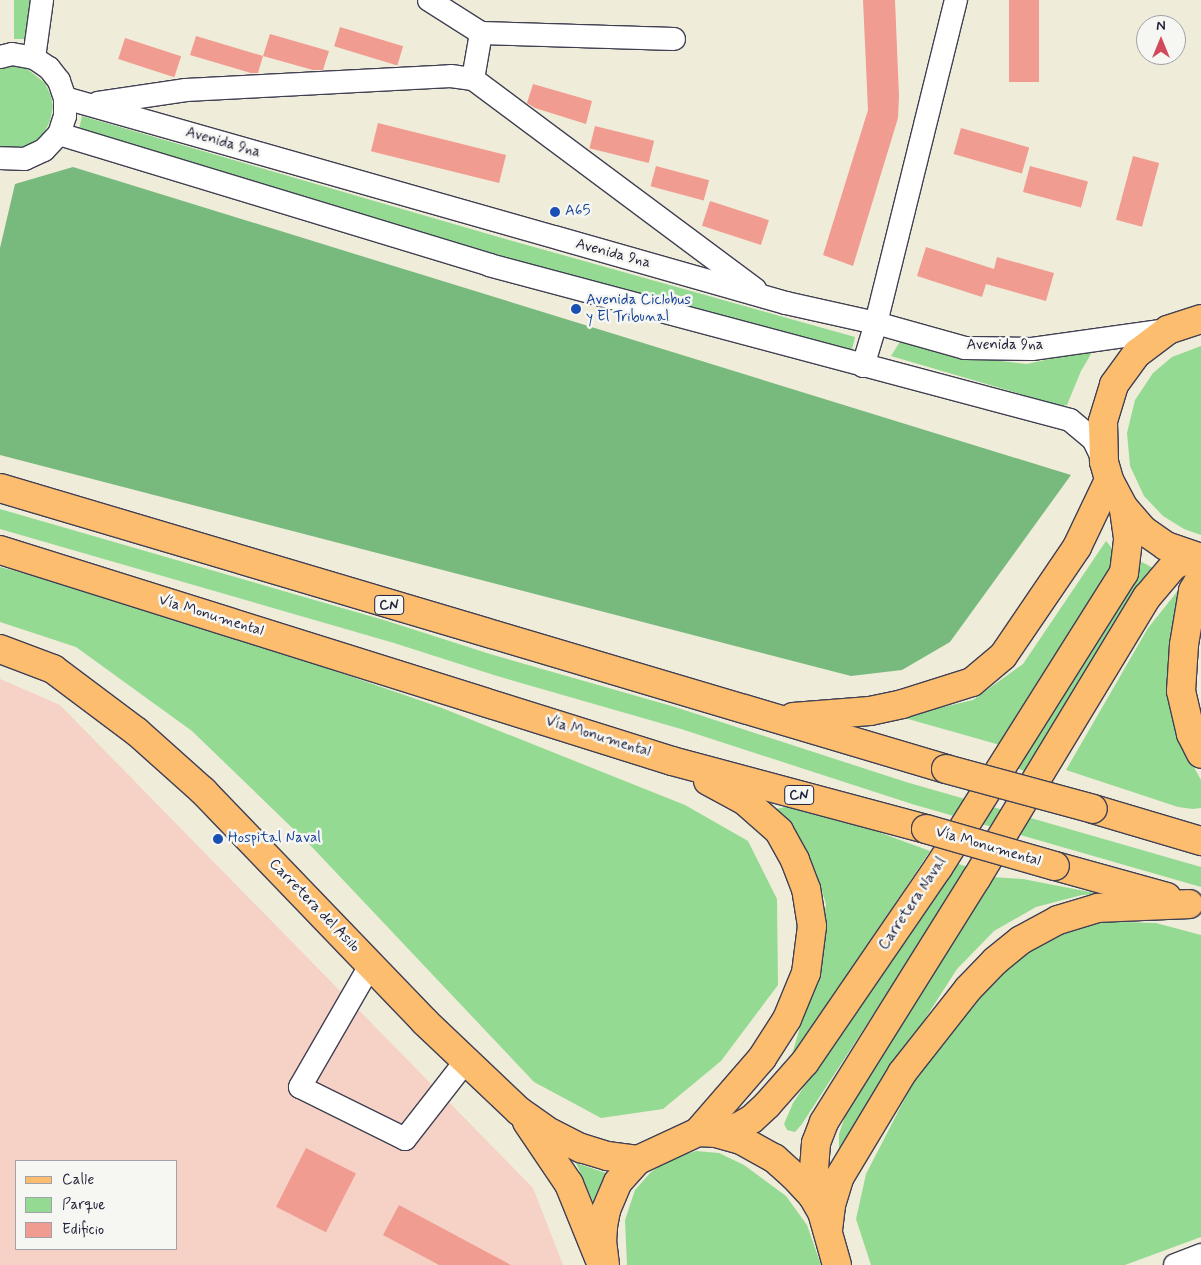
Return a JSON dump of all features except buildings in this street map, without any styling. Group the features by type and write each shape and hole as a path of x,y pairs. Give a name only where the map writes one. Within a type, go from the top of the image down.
{"main road":[{"path":"1198,564 1166,546 1143,530 1124,508 1106,471 1103,422 1114,385 1136,353 1168,330 1201,319"},
{"path":"779,718 878,709 902,704 972,682 1003,656 1077,547 1106,471"},
{"name":"CN","path":"0,488 946,769 1201,841"},
{"name":"Carretera Naval","path":"638,1160 707,1133 738,1126 752,1119 768,1105 805,1062 938,868 1124,573 1128,538 1124,508"},
{"name":"Vía Monumental","path":"0,550 672,760 1195,905"},
{"path":"1198,564 1184,645 1181,691 1191,734 1201,754"},
{"path":"812,1195 816,1143 824,1122 976,878 1146,597 1174,565 1198,564"},
{"name":"Carretera del Asilo","path":"0,648 53,669 138,732 203,791 465,1062 519,1111 551,1133 580,1148 607,1156 638,1160"},
{"path":"672,760 745,802 779,831 795,860 806,889 812,926 806,973 787,1019 762,1058 707,1133 741,1140 774,1158 812,1195 840,1263"},
{"path":"828,1230 831,1205 839,1178 902,1073 968,989 995,961 1021,940 1058,920 1098,908 1195,905"},
{"name":"Carretera del Asilo","path":"519,1111 568,1184 604,1265"},
{"path":"604,1265 602,1242 606,1210 618,1182 638,1160"}],"street":[{"path":"34,58 42,0"},
{"path":"429,0 481,33 674,39"},
{"path":"863,366 876,323 956,0"},
{"path":"473,79 481,33"},
{"path":"0,57 12,54 34,58 49,68 59,82 65,98 65,116 59,134 44,150 25,158 0,158"},
{"path":"89,104 186,90 451,76 473,79 765,297"},
{"name":"Avenida 9na","path":"65,98 765,297 876,323 965,348 1032,349 1168,330"},
{"path":"59,134 489,265 1070,420 1093,439 1106,471"},
{"path":"370,964 300,1087 405,1139 465,1062"},
{"path":"1175,1265 1201,1255"}],"shaded area":[{"path":"0,679 60,705 533,1188 563,1265 0,1265"}],"green space":[{"path":"14,0 31,0 31,39 14,39"},
{"path":"17,66 26,68 45,83 51,96 53,107 50,121 43,135 30,145 11,149 0,146 0,68"},
{"path":"82,116 495,236 855,337 851,354 492,253 79,129"},
{"path":"73,167 1071,475 950,642 902,670 851,676 0,455 0,248 15,184"},
{"path":"901,340 975,358 1027,364 1094,349 1081,371 1067,405 1061,406 891,356"},
{"path":"1201,346 1201,535 1184,529 1163,516 1144,496 1130,466 1127,433 1135,400 1153,373 1172,357"},
{"path":"0,509 387,621 490,654 675,707 906,782 1201,867 1201,887 912,804 681,729 497,676 394,643 0,529"},
{"path":"1106,541 1111,547 1111,570 1000,745 901,717 973,700 1023,664"},
{"path":"1142,562 1153,568 1026,772 1017,768"},
{"path":"0,567 138,603 442,708 685,805 748,841 777,899 778,985 721,1061 663,1109 601,1118 534,1082 311,846 192,731 76,647 0,622"},
{"path":"1184,583 1185,751 1201,780 1201,808 1193,809 1178,807 1066,770 1148,628"},
{"path":"802,804 930,851 790,1061 816,974 826,904 816,872 775,809"},
{"path":"954,863 969,867 802,1124 795,1132 787,1130 784,1124 793,1103"},
{"path":"992,877 1023,879 1100,894 1082,895 1036,907 994,931 957,969 839,1153 839,1134 848,1108"},
{"path":"1087,921 1156,923 1201,935 1201,1237 1125,1265 871,1265 856,1219 866,1174 918,1073 986,980 1036,942"},
{"path":"696,1151 719,1153 744,1165 786,1196 807,1225 821,1265 627,1265 625,1220 635,1190 651,1172 671,1159"},
{"path":"576,1163 612,1175 596,1208"}],"place":[{"name":"A65","path":"555,212"},
{"name":"Avenida Ciclobus y El Tribunal","path":"576,309"},
{"name":"Hospital Naval","path":"218,839"}]}
